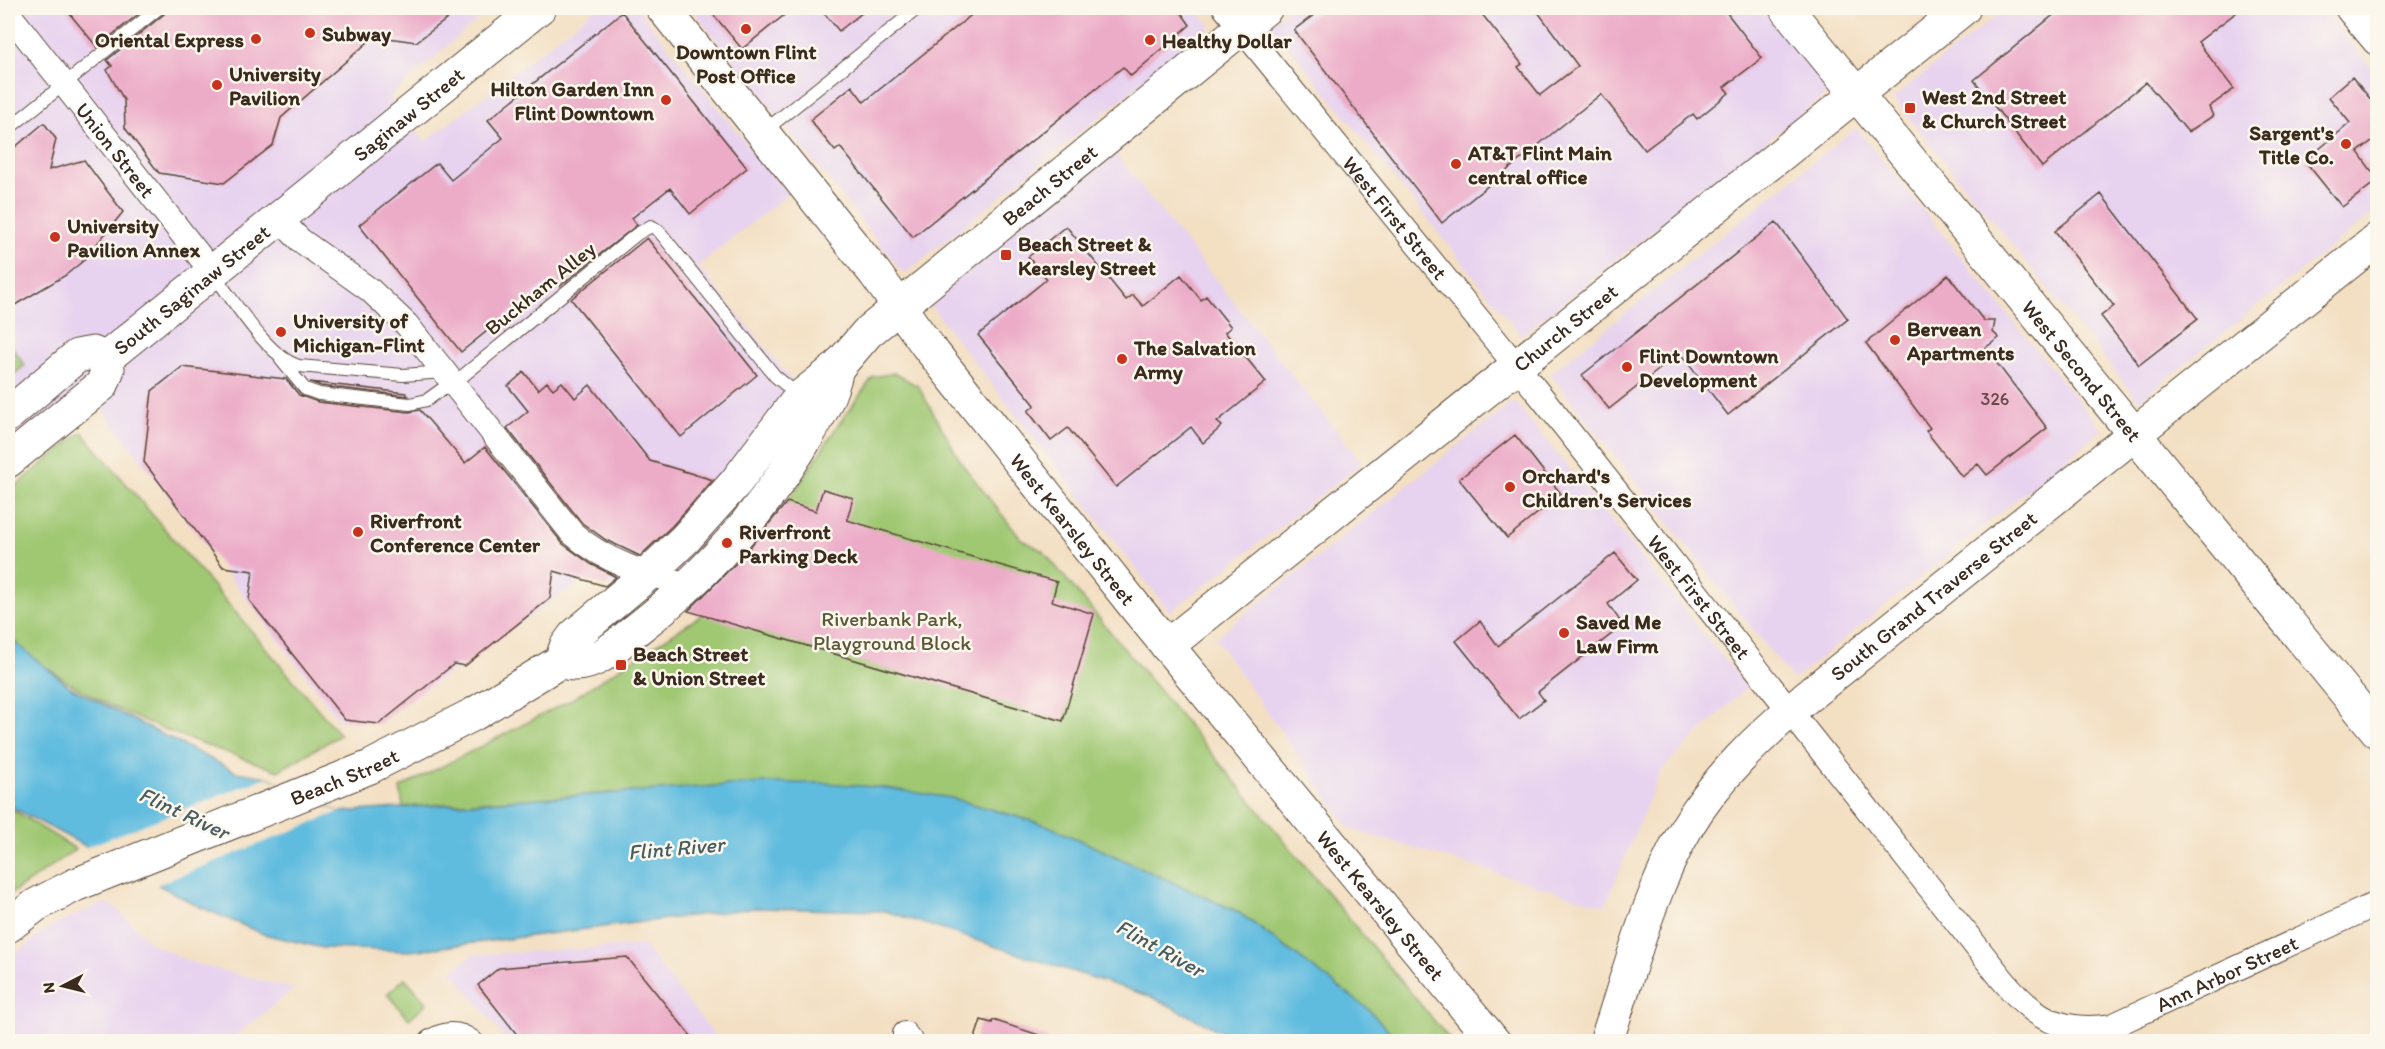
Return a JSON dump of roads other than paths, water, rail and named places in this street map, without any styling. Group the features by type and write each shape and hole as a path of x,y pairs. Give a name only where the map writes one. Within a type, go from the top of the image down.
{"street":[{"name":"Saginaw Street","path":"279,219 539,8"},
{"name":"West Kearsley Street","path":"663,8 1167,646 1494,1041"},
{"name":"West Second Street","path":"1786,8 2374,722"},
{"name":"Church Street","path":"1167,646 1964,8"},
{"path":"2352,8 2378,39"},
{"name":"Union Street","path":"8,13 213,273"},
{"name":"Beach Street","path":"561,661 577,664 597,658 652,618 688,585 723,550 771,493 811,404 814,383 837,368 867,333 898,306 1244,14"},
{"name":"West First Street","path":"1244,14 1518,367 2012,992 2037,1015 2072,1027"},
{"name":"South Saginaw Street","path":"105,360 279,219"},
{"path":"279,219 300,240 370,290 421,344 572,533 602,556 648,574 688,585"},
{"name":"South Grand Traverse Street","path":"1606,1041 1654,900 1679,842 1721,779 1758,739 2378,239"},
{"name":"South Saginaw Street","path":"8,415 77,356 93,353 105,360 108,369 102,385 15,454"},
{"name":"Beach Street","path":"8,926 50,897 115,868 370,766 437,733 561,661 566,647 574,636 648,574 811,404"},
{"name":"Ann Arbor Street","path":"2072,1027 2112,1026 2378,903"},
{"path":"431,1041 462,1038"}],"lane":[{"path":"8,129 159,8"},
{"path":"763,132 918,8"},
{"name":"Buckham Alley","path":"213,273 305,389 319,394 410,404 427,400 450,379 637,234 652,226 659,231 775,376 811,404"},
{"path":"275,352 288,362 299,366 450,379"}],"water":[{"name":"Flint River","path":"8,637 72,688 236,772 267,777 339,812 763,783 825,783 886,788 951,798 1046,825 1238,912 1368,1009 1398,1041 1240,1041 1152,997 885,911 754,908 410,951 323,948 263,934 198,906 8,805"}],"place":[{"name":"Downtown Flint Post Office","path":"746,29"},
{"name":"Subway","path":"310,33"},
{"name":"Oriental Express","path":"256,39"},
{"name":"Healthy Dollar","path":"1150,40"},
{"name":"University Pavilion","path":"217,85"},
{"name":"Hilton Garden Inn Flint Downtown","path":"666,100"},
{"name":"West 2nd Street & Church Street","path":"1910,108"},
{"name":"Sargent's Title Co.","path":"2346,144"},
{"name":"AT&T Flint Main central office","path":"1456,164"},
{"name":"University Pavilion Annex","path":"55,237"},
{"name":"Beach Street & Kearsley Street","path":"1006,255"},
{"name":"University of Michigan-Flint","path":"281,332"},
{"name":"Bervean Apartments","path":"1895,340"},
{"name":"The Salvation Army","path":"1122,359"},
{"name":"Flint Downtown Development","path":"1627,367"},
{"name":"Orchard's Children's Services","path":"1510,487"},
{"name":"Riverfront Conference Center","path":"358,532"},
{"name":"Riverfront Parking Deck","path":"727,543"},
{"name":"Saved Me Law Firm","path":"1564,633"},
{"name":"Beach Street & Union Street","path":"621,665"}],"park label":[{"name":"Riverbank Park, Playground Block","path":"892,630"}]}
